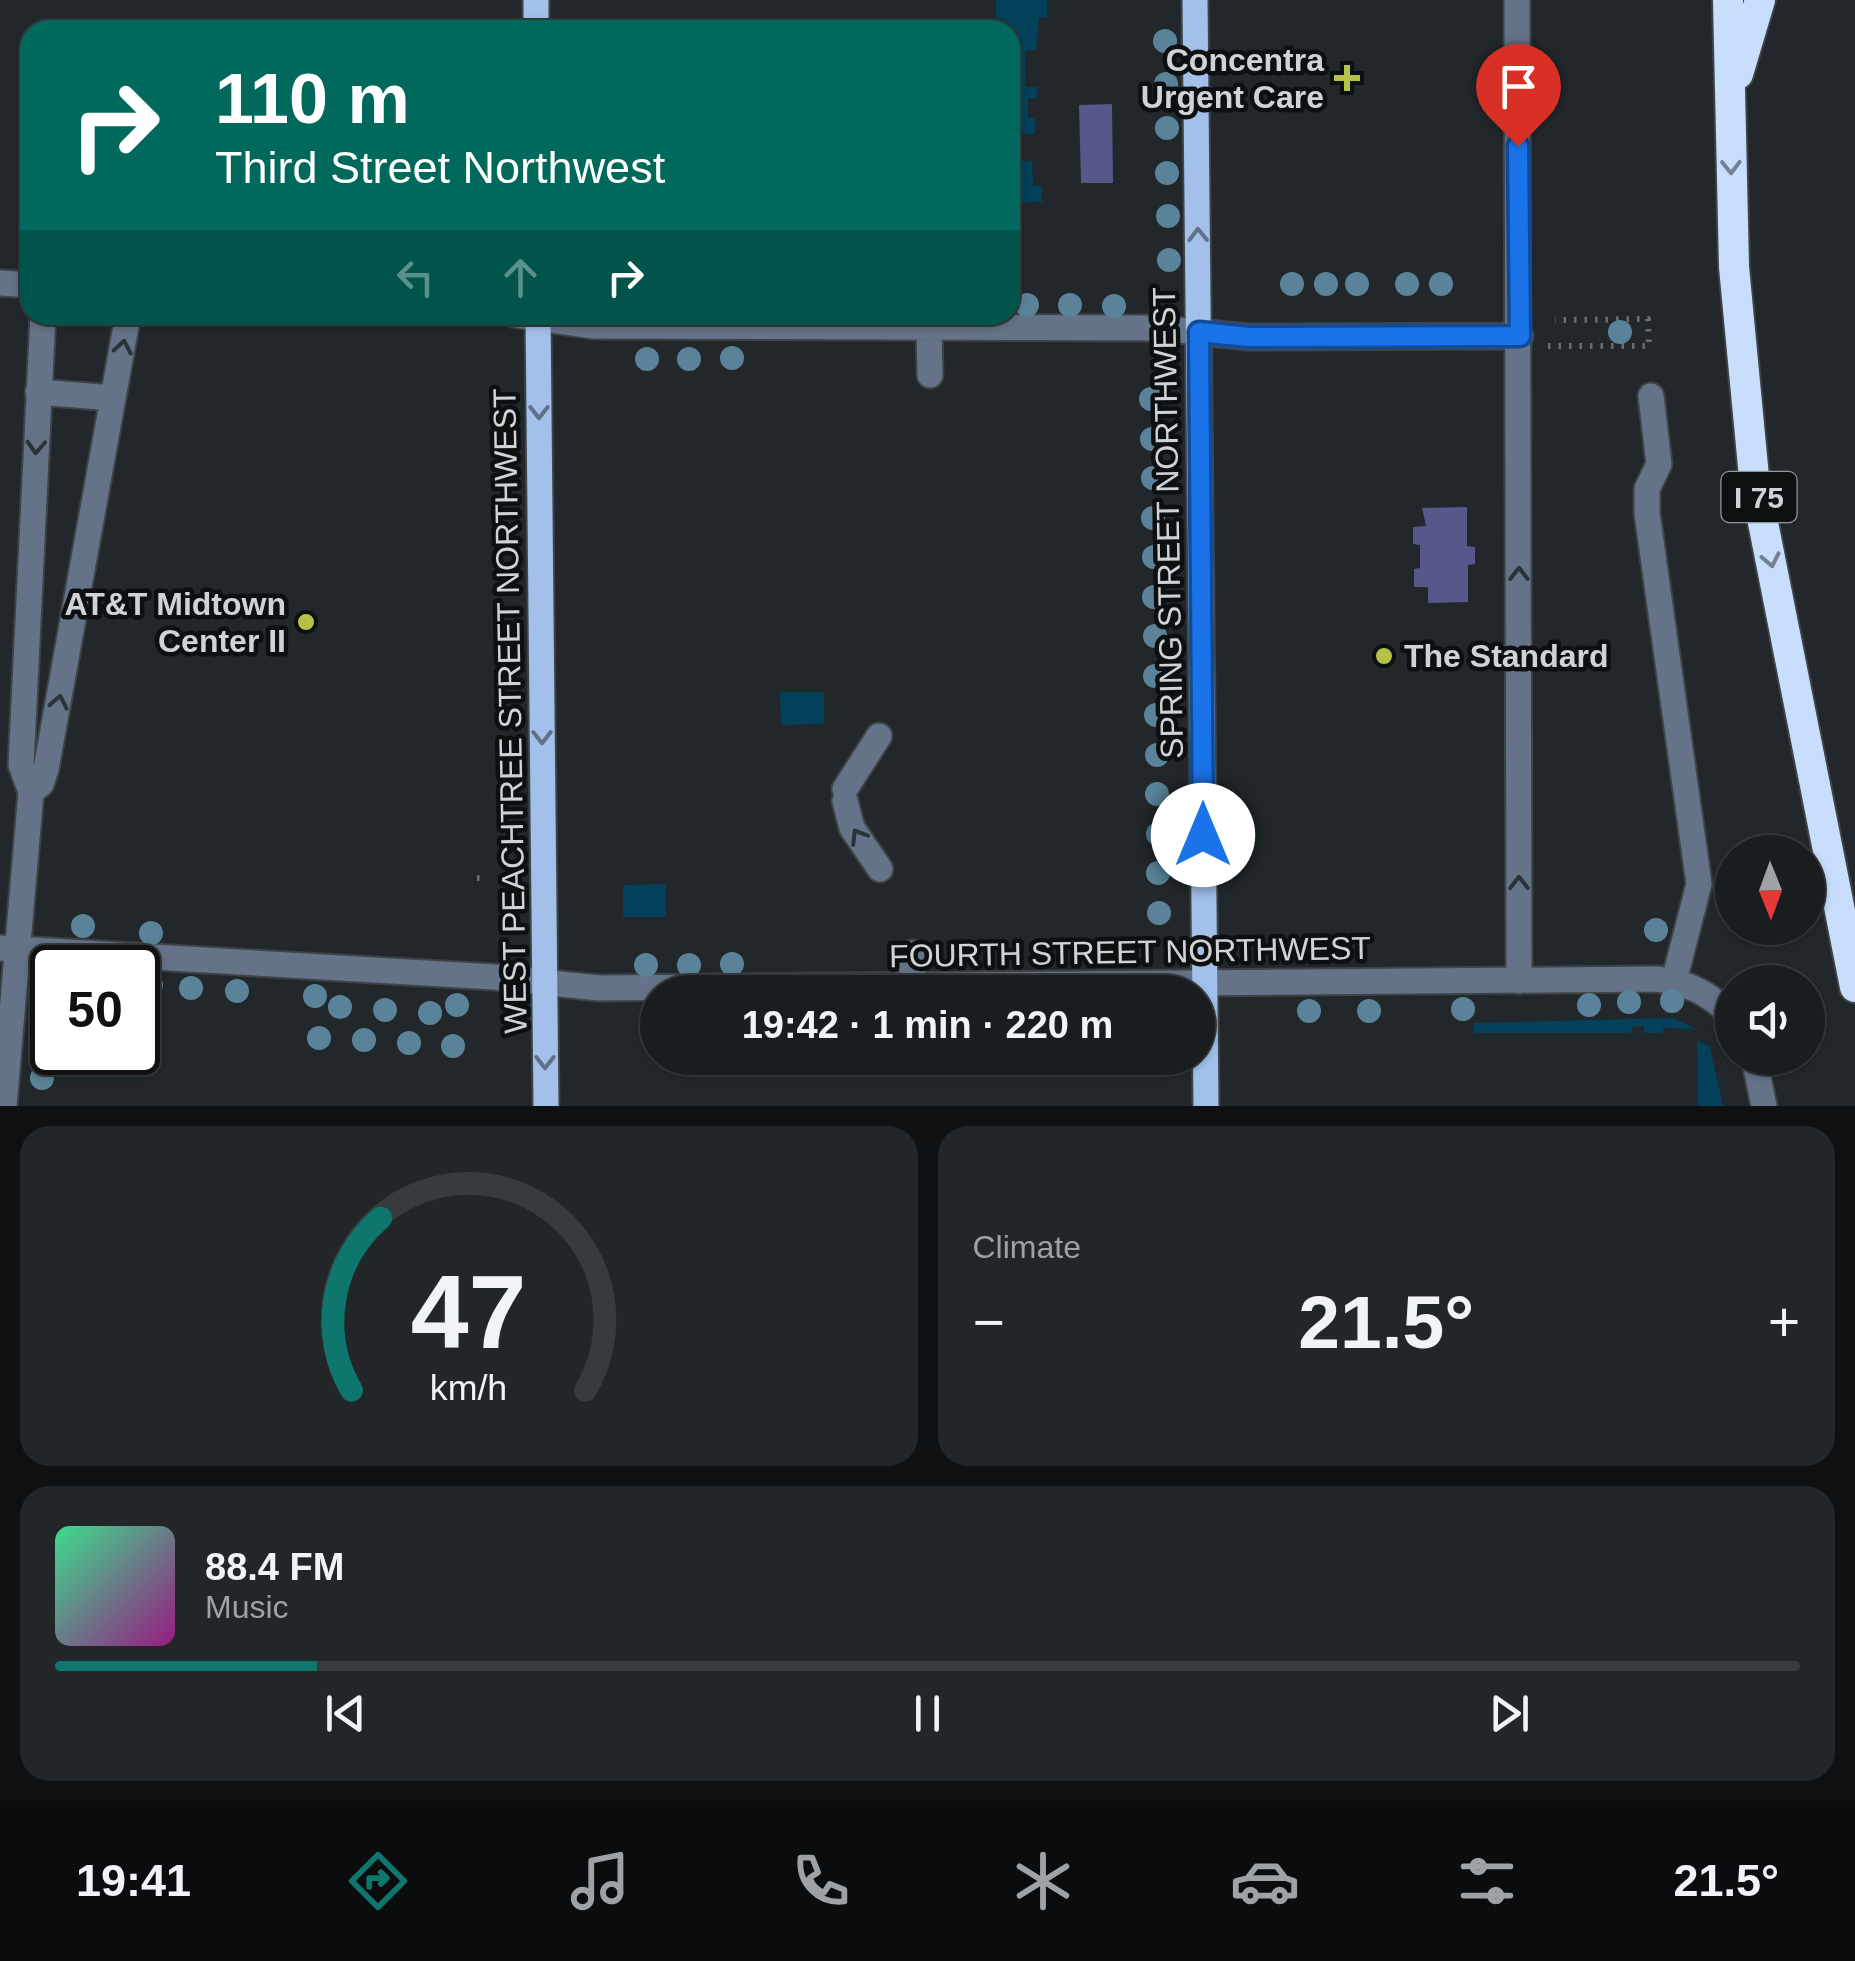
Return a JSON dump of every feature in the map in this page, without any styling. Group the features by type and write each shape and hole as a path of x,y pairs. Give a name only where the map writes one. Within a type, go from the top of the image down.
{"highway":[{"name":"I 75","path":"1728,0 1734,267 1754,477 1855,987"},
{"path":"1730,99 1760,0"}],"main road":[{"name":"SPRING STREET NORTHWEST","path":"1195,0 1204,975"},
{"name":"WEST PEACHTREE STREET NORTHWEST","path":"531,325 546,1106"},
{"name":"SPRING STREET NORTHWEST","path":"1205,1075 1206,1106"}],"street":[{"path":"1517,0 1519,980"},
{"path":"4,1106 8,949 31,792 21,765 42,325"},
{"path":"31,792 41,784 46,768 126,325"},
{"path":"588,325 1156,328 1249,337 1520,336"},
{"path":"929,328 930,375"},
{"path":"38,392 114,398"},
{"path":"1651,396 1660,464 1647,489 1648,513 1699,884 1674,982"},
{"path":"878,736 845,795 852,828 880,868"},
{"name":"FOURTH STREET NORTHWEST","path":"8,949 640,988"},
{"path":"912,953 912,975"},
{"name":"FOURTH STREET NORTHWEST","path":"1215,984 1674,982 1715,999"},
{"path":"1758,1075 1764,1106"}],"path":[{"path":"1548,346 1650,346 1648,318 1556,320"}],"shaded area":[{"path":"996,0 1047,0 1047,17 1039,18 1036,50 1025,51 1026,87 1037,87 1037,98 1028,99 1028,117 1035,118 1035,134 1020,134 1020,20 996,19"},
{"path":"1112,104 1113,183 1081,183 1079,105"},
{"path":"1032,161 1033,186 1042,186 1042,202 1020,203 1020,162"},
{"path":"1467,507 1467,546 1475,547 1475,564 1468,565 1468,602 1428,603 1428,587 1414,587 1414,569 1420,568 1420,545 1413,544 1413,527 1426,526 1422,508"},
{"path":"780,692 824,692 824,724 781,725"},
{"path":"666,884 666,917 623,917 623,885"},
{"path":"1673,1018 1697,1029 1663,1028 1663,1033 1644,1033 1644,1026 1632,1027 1631,1033 1474,1033 1473,1023"},
{"path":"1697,1040 1710,1047 1723,1106 1698,1106"}],"place":[{"name":"Concentra Urgent Care","path":"1347,78"},
{"name":"AT&T Midtown Center II","path":"306,622"},
{"name":"The Standard","path":"1384,656"}],"route":[{"path":"1203,835 1199,332 1249,337 1520,336 1518,146"}]}
